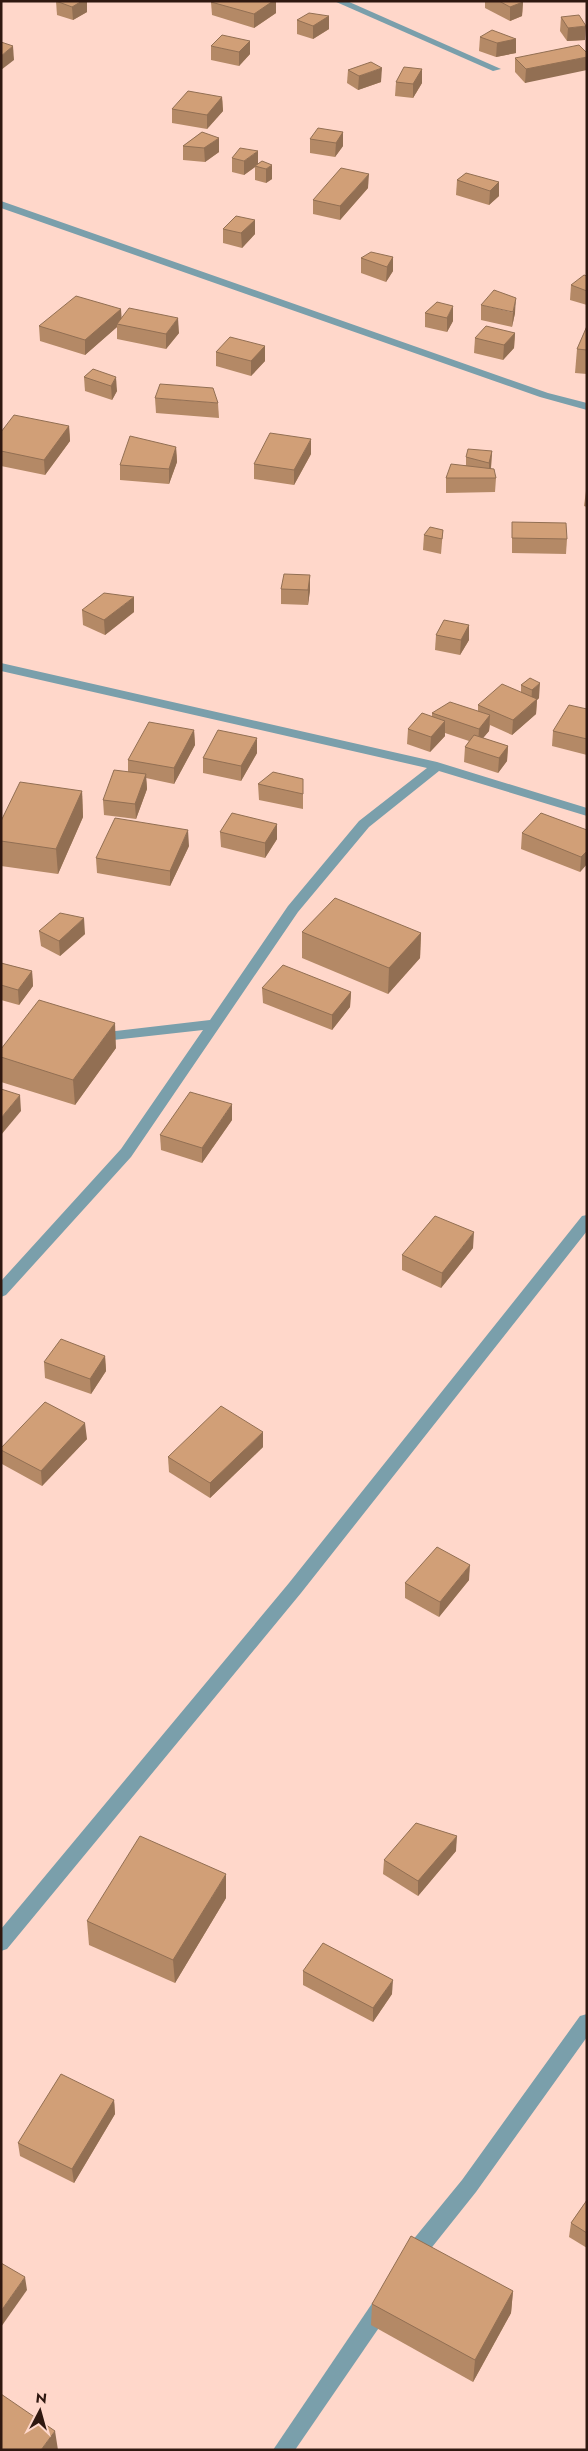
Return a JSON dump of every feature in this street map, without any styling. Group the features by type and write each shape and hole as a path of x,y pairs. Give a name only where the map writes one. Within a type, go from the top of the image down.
{"street":[{"path":"339,1 496,69"},
{"path":"1,204 544,394 587,407"},
{"path":"1,667 438,766 587,812"},
{"path":"1,1291 126,1153 292,909 364,824 438,766"},
{"path":"82,1039 214,1024"},
{"path":"1,1943 295,1588 587,1220"},
{"path":"282,2450 371,2325 410,2258 468,2186 587,2022"}],"building":[{"path":"56,1 82,1 72,7"},
{"path":"212,1 273,1 254,14"},
{"path":"499,1 521,1 523,2 510,7"},
{"path":"309,13 329,16 313,26 297,20"},
{"path":"579,15 586,26 568,28 561,17"},
{"path":"492,30 516,39 497,43 480,37"},
{"path":"222,35 250,41 239,52 211,46"},
{"path":"1,42 13,46 1,56"},
{"path":"579,45 587,53 587,57 526,69 515,58"},
{"path":"371,62 382,68 359,76 348,70"},
{"path":"404,67 422,69 413,84 396,82"},
{"path":"188,91 222,97 207,115 172,109"},
{"path":"318,128 343,132 336,143 310,139"},
{"path":"202,132 219,138 204,148 183,146"},
{"path":"240,148 258,151 244,161 232,158"},
{"path":"262,161 272,165 266,169 255,166"},
{"path":"341,168 369,174 340,206 313,200"},
{"path":"466,173 499,182 490,191 457,180"},
{"path":"236,216 255,220 241,233 223,229"},
{"path":"371,252 393,257 387,267 361,258"},
{"path":"584,275 587,276 587,291 571,285"},
{"path":"494,290 516,298 513,312 481,305"},
{"path":"76,296 121,309 85,340 39,326"},
{"path":"437,302 453,306 447,318 425,313"},
{"path":"129,308 178,318 166,334 117,324"},
{"path":"486,326 515,333 504,345 475,338"},
{"path":"587,326 587,350 577,349"},
{"path":"230,337 265,346 251,361 216,352"},
{"path":"93,369 116,377 111,386 84,377"},
{"path":"160,384 213,388 218,403 155,398"},
{"path":"14,415 69,426 44,460 1,451 1,432"},
{"path":"270,433 311,439 294,470 254,464"},
{"path":"130,436 176,447 169,469 120,465"},
{"path":"468,449 492,451 489,463 466,457"},
{"path":"451,464 494,469 496,478 446,478"},
{"path":"512,522 566,523 567,539 512,538"},
{"path":"430,527 443,530 442,539 424,535"},
{"path":"284,574 310,575 308,590 281,589"},
{"path":"104,593 134,597 104,620 82,610"},
{"path":"444,620 469,625 461,640 436,635"},
{"path":"530,678 540,683 532,690 521,685"},
{"path":"502,684 537,699 513,720 478,705"},
{"path":"450,702 490,715 479,729 432,713"},
{"path":"569,705 587,709 587,739 553,731"},
{"path":"422,713 445,721 431,737 408,729"},
{"path":"149,722 194,730 174,768 128,760"},
{"path":"218,730 257,738 241,766 203,758"},
{"path":"474,735 508,746 499,758 465,747"},
{"path":"114,770 146,774 135,804 103,800"},
{"path":"273,772 303,779 303,794 258,784"},
{"path":"20,782 82,791 56,849 1,841 1,821"},
{"path":"232,813 277,824 265,843 220,832"},
{"path":"541,813 587,830 587,851 581,857 522,833"},
{"path":"115,818 188,830 170,871 96,858"},
{"path":"335,898 421,933 389,968 302,932"},
{"path":"60,913 84,918 59,941 39,931"},
{"path":"1,963 32,971 18,990 1,985"},
{"path":"283,965 351,992 332,1015 262,988"},
{"path":"39,1000 115,1023 73,1080 1,1057 1,1049"},
{"path":"1,1089 20,1095 1,1118"},
{"path":"190,1092 232,1104 202,1148 160,1135"},
{"path":"435,1216 474,1232 442,1273 402,1255"},
{"path":"61,1339 105,1356 90,1379 44,1362"},
{"path":"45,1402 85,1423 41,1471 1,1450 1,1448"},
{"path":"221,1406 263,1432 210,1483 168,1457"},
{"path":"437,1547 470,1565 440,1602 405,1583"},
{"path":"416,1823 457,1836 418,1881 384,1860"},
{"path":"140,1836 226,1874 173,1960 87,1921"},
{"path":"323,1943 393,1980 373,2008 303,1971"},
{"path":"61,2074 114,2100 72,2169 18,2143"},
{"path":"587,2200 587,2233 571,2223"},
{"path":"411,2236 513,2291 475,2360 372,2304"},
{"path":"1,2263 25,2277 1,2311"},
{"path":"1,2394 55,2431 41,2450 1,2450"}]}
